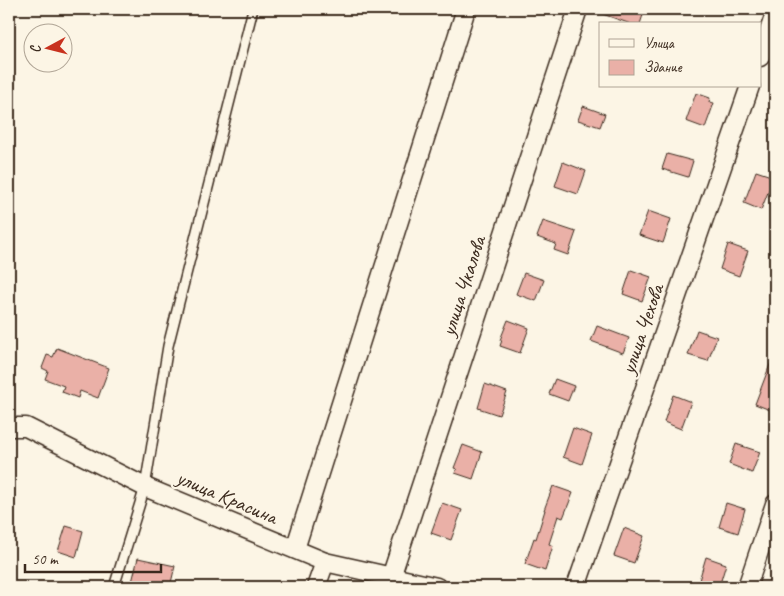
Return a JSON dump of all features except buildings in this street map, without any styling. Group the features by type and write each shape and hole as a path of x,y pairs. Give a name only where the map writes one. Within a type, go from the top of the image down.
{"street":[{"path":"295,549 466,9"},
{"name":"улица Чкалова","path":"391,577 578,9"},
{"path":"762,51 775,14"},
{"name":"улица Чехова","path":"576,587 749,88"},
{"name":"улица Красина","path":"9,427 26,427 145,487 325,562 437,587"},
{"path":"747,587 775,504"},
{"path":"316,587 325,562"}],"lane":[{"path":"114,587 145,487 168,346 253,9"}]}
